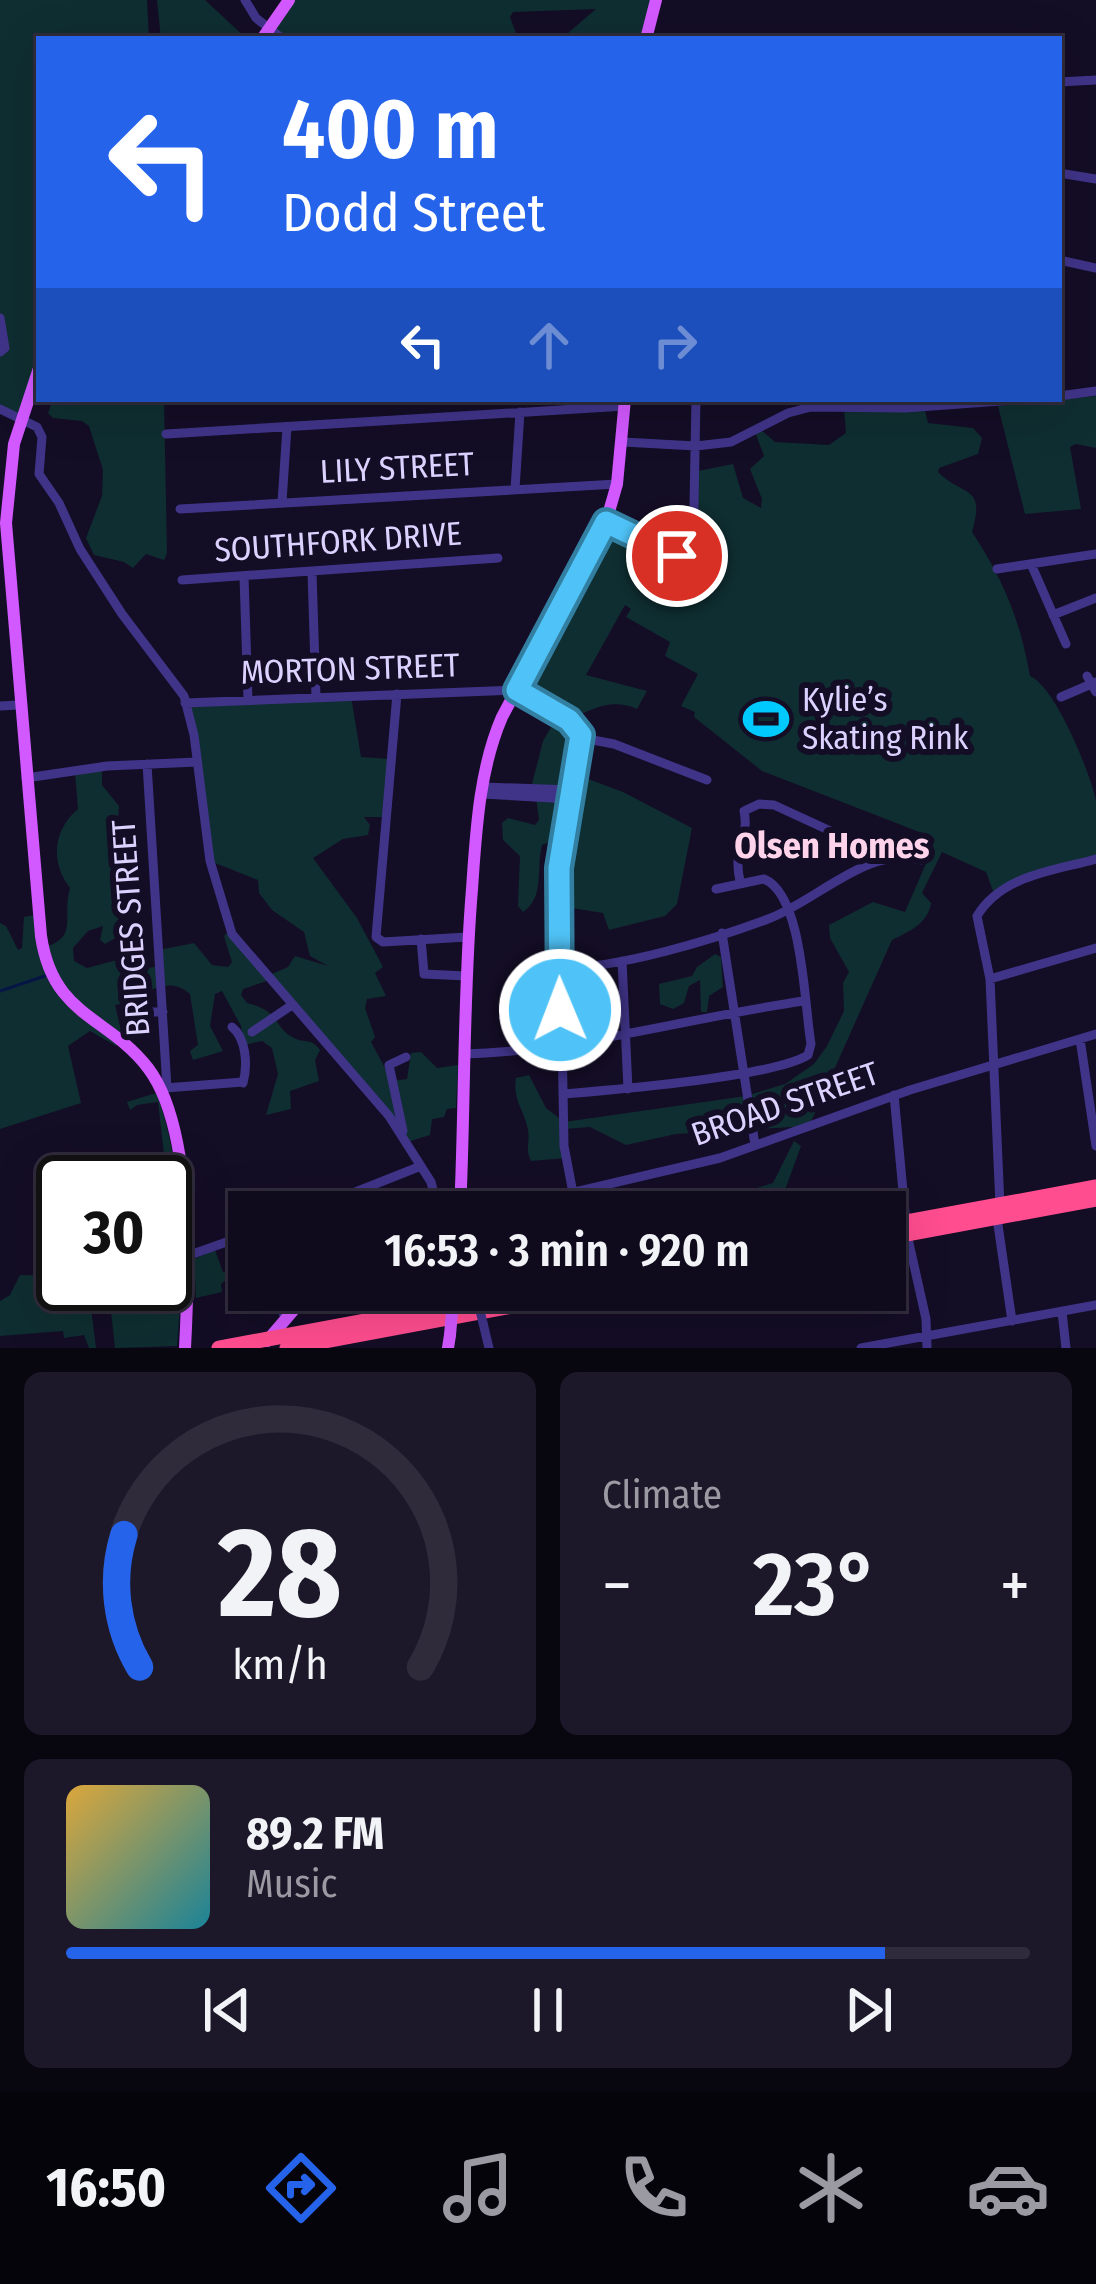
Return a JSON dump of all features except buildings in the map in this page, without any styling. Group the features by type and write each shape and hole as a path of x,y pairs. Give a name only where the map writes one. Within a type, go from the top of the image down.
{"highway":[{"path":"998,1212 1096,1187"},
{"path":"907,1228 1096,1199"},
{"path":"219,1348 408,1311"},
{"path":"287,1348 346,1338 369,1343 439,1311"}],"main road":[{"path":"265,34 289,0"},
{"path":"647,36 656,0"},
{"path":"36,376 20,418 3,503 7,640 19,705 41,936 51,970 76,1009 138,1057 164,1088 176,1155"},
{"path":"461,1191 467,937 490,748 606,522 617,484 625,403"},
{"path":"184,1348 185,1311"},
{"path":"267,1341 293,1311"},
{"path":"449,1342 461,1311"},
{"path":"285,1318 299,1334"}],"street":[{"path":"245,0 265,34"},
{"path":"1062,82 1096,80"},
{"path":"1062,173 1096,178"},
{"path":"1062,261 1096,268"},
{"path":"0,318 5,348 0,352"},
{"path":"1062,396 1096,391"},
{"path":"606,522 677,556 693,558 696,402"},
{"path":"623,442 694,446 731,442 802,409 960,402"},
{"path":"166,434 625,403"},
{"path":"0,409 33,423 41,432 39,474 89,565 182,693 210,861 228,927 404,1137 434,1191"},
{"path":"515,489 520,412"},
{"path":"282,502 287,427"},
{"name":"LILY STREET","path":"180,509 617,484"},
{"path":"997,569 1096,554"},
{"name":"SOUTHFORK DRIVE","path":"182,580 498,558"},
{"path":"1031,564 1066,644"},
{"path":"312,572 316,698"},
{"path":"244,576 248,700"},
{"path":"1053,615 1096,598"},
{"path":"1061,697 1093,684"},
{"path":"517,690 569,720 582,738 614,744 707,780"},
{"name":"MORTON STREET","path":"185,703 517,690"},
{"path":"397,694 378,941 467,937"},
{"path":"0,706 19,705"},
{"path":"573,1191 564,1146 559,868 582,738"},
{"path":"26,778 197,762"},
{"name":"BRIDGES STREET","path":"147,764 164,1088"},
{"path":"483,790 571,794"},
{"path":"740,881 735,856 745,831 744,812 759,804 774,805 863,846 878,861"},
{"path":"559,969 622,961 722,933 790,909 878,861 903,855 921,860"},
{"path":"1012,1321 998,1212 990,979 976,922 988,899 1007,885 1096,859"},
{"path":"563,1094 742,1072 808,1055 811,1044 790,909 780,889 770,880 740,881 716,889"},
{"path":"722,933 755,1145"},
{"path":"421,939 424,974 466,976"},
{"path":"990,979 1096,948"},
{"path":"622,961 628,1089"},
{"path":"464,1054 521,1053 804,1001"},
{"path":"252,1032 292,1005"},
{"path":"125,1012 163,1012"},
{"path":"164,1088 243,1084 244,1050 232,1027"},
{"name":"BROAD STREET","path":"582,1191 679,1169 1096,1034"},
{"path":"1080,1039 1096,1146"},
{"path":"404,1137 389,1064 406,1057"},
{"path":"894,1096 907,1228 927,1348"},
{"path":"357,1191 421,1166"},
{"path":"192,1254 228,1241"},
{"path":"861,1348 1096,1305"},
{"path":"282,1311 285,1318"},
{"path":"474,1311 483,1323 489,1348"},
{"path":"1062,1312 1066,1348"}],"green space":[{"path":"0,0 147,0 149,36 36,36 36,376 20,418 0,409"},
{"path":"157,0 205,0 244,36 161,36"},
{"path":"289,0 656,0 647,36 564,36 596,9 513,12 510,17 517,36 279,36 269,29"},
{"path":"1096,396 1096,448 1070,447 1081,509 1025,514 998,406"},
{"path":"52,402 164,402 164,560 146,554 133,568 94,555 86,538 102,496 103,470 89,426 48,413"},
{"path":"897,402 906,402 905,408 924,407 928,423 973,428 982,438 978,454 938,472 974,499 972,532 1009,600 1030,676 1050,696 1080,752 1096,801 1096,859 1007,885 994,894 986,872 942,852 922,893 931,903 926,917 892,940 809,1126 676,1134 626,1145 590,1127 564,1129 566,1158 531,1161 516,1078 529,1075 546,1108 564,1122 746,1096 785,1084 814,1064 844,1011 843,983 849,972 830,938 829,925 873,902 905,912 930,854 927,835 762,771 694,717 695,712 681,706 698,674 665,656 670,642 626,617 631,609 625,605 586,675 647,691 637,709 611,704 570,720 580,732 575,774 623,792 692,828 677,904 665,916 609,930 603,913 559,906 562,844 552,841 542,845 537,891 523,912 518,906 520,856 503,840 502,823 508,818 535,825 539,820 536,797 569,799 572,791 531,788 543,741 559,714 517,690 606,522 692,558 693,472 733,464 743,498 761,508 750,469 764,456 755,432 760,429 775,442 829,445 846,433 844,409 898,407"},
{"path":"351,696 361,757 391,759 386,817 364,817 370,825 368,835 343,839 313,858 357,918 383,967 375,973 386,996 367,999 365,1008 375,1037 371,1042 392,1081 407,1079 411,1053 421,1052 437,1068 458,1065 456,1108 432,1119 430,1135 407,1142 267,976 288,967 295,956 328,966 310,956 304,932 272,910 259,893 258,880 210,861 186,703"},
{"path":"102,769 102,785 119,806 112,891 120,928 117,937 105,944 100,940 103,926 88,931 73,948 74,961 87,968 121,959 143,969 160,966 159,950 194,943 212,965 228,967 232,962 224,936 228,932 267,981 243,989 247,1003 272,1015 287,1034 320,1050 315,1060 319,1081 290,1091 291,1109 266,1115 278,1074 272,1048 262,1041 244,1045 241,1026 222,991 215,994 210,1026 223,1051 193,1060 190,1051 198,1045 190,994 171,985 115,1005 123,1039 116,1046 90,1031 68,1046 81,1103 0,1129 0,923 18,950 24,917 34,915 39,949 65,933 70,888 59,868 59,836 78,809 75,772"},
{"path":"715,954 721,957 723,987 709,996 707,1012 701,1012 700,980 689,986 684,1003 673,1009 660,1004 659,984 692,976"},
{"path":"156,1093 173,1155 164,1155 158,1102 130,1110 127,1102"},
{"path":"794,1141 801,1146 785,1191 748,1191 773,1183"},
{"path":"215,1250 223,1272 228,1272 228,1282 221,1284 222,1292 196,1298 194,1259"},
{"path":"20,1275 36,1275 36,1311 91,1311 96,1348 89,1348 84,1335 64,1338 63,1331 0,1336 0,1301 10,1295"},
{"path":"111,1311 180,1311 177,1346 115,1348"}],"waterway":[{"path":"0,991 45,976"}],"place":[{"name":"Kylie’s Skating Rink","path":"766,719"}],"district":[{"name":"Olsen Homes","path":"832,846"}],"route":[{"path":"560,1010 559,868 581,735 569,720 517,690 606,522 677,556"}]}
